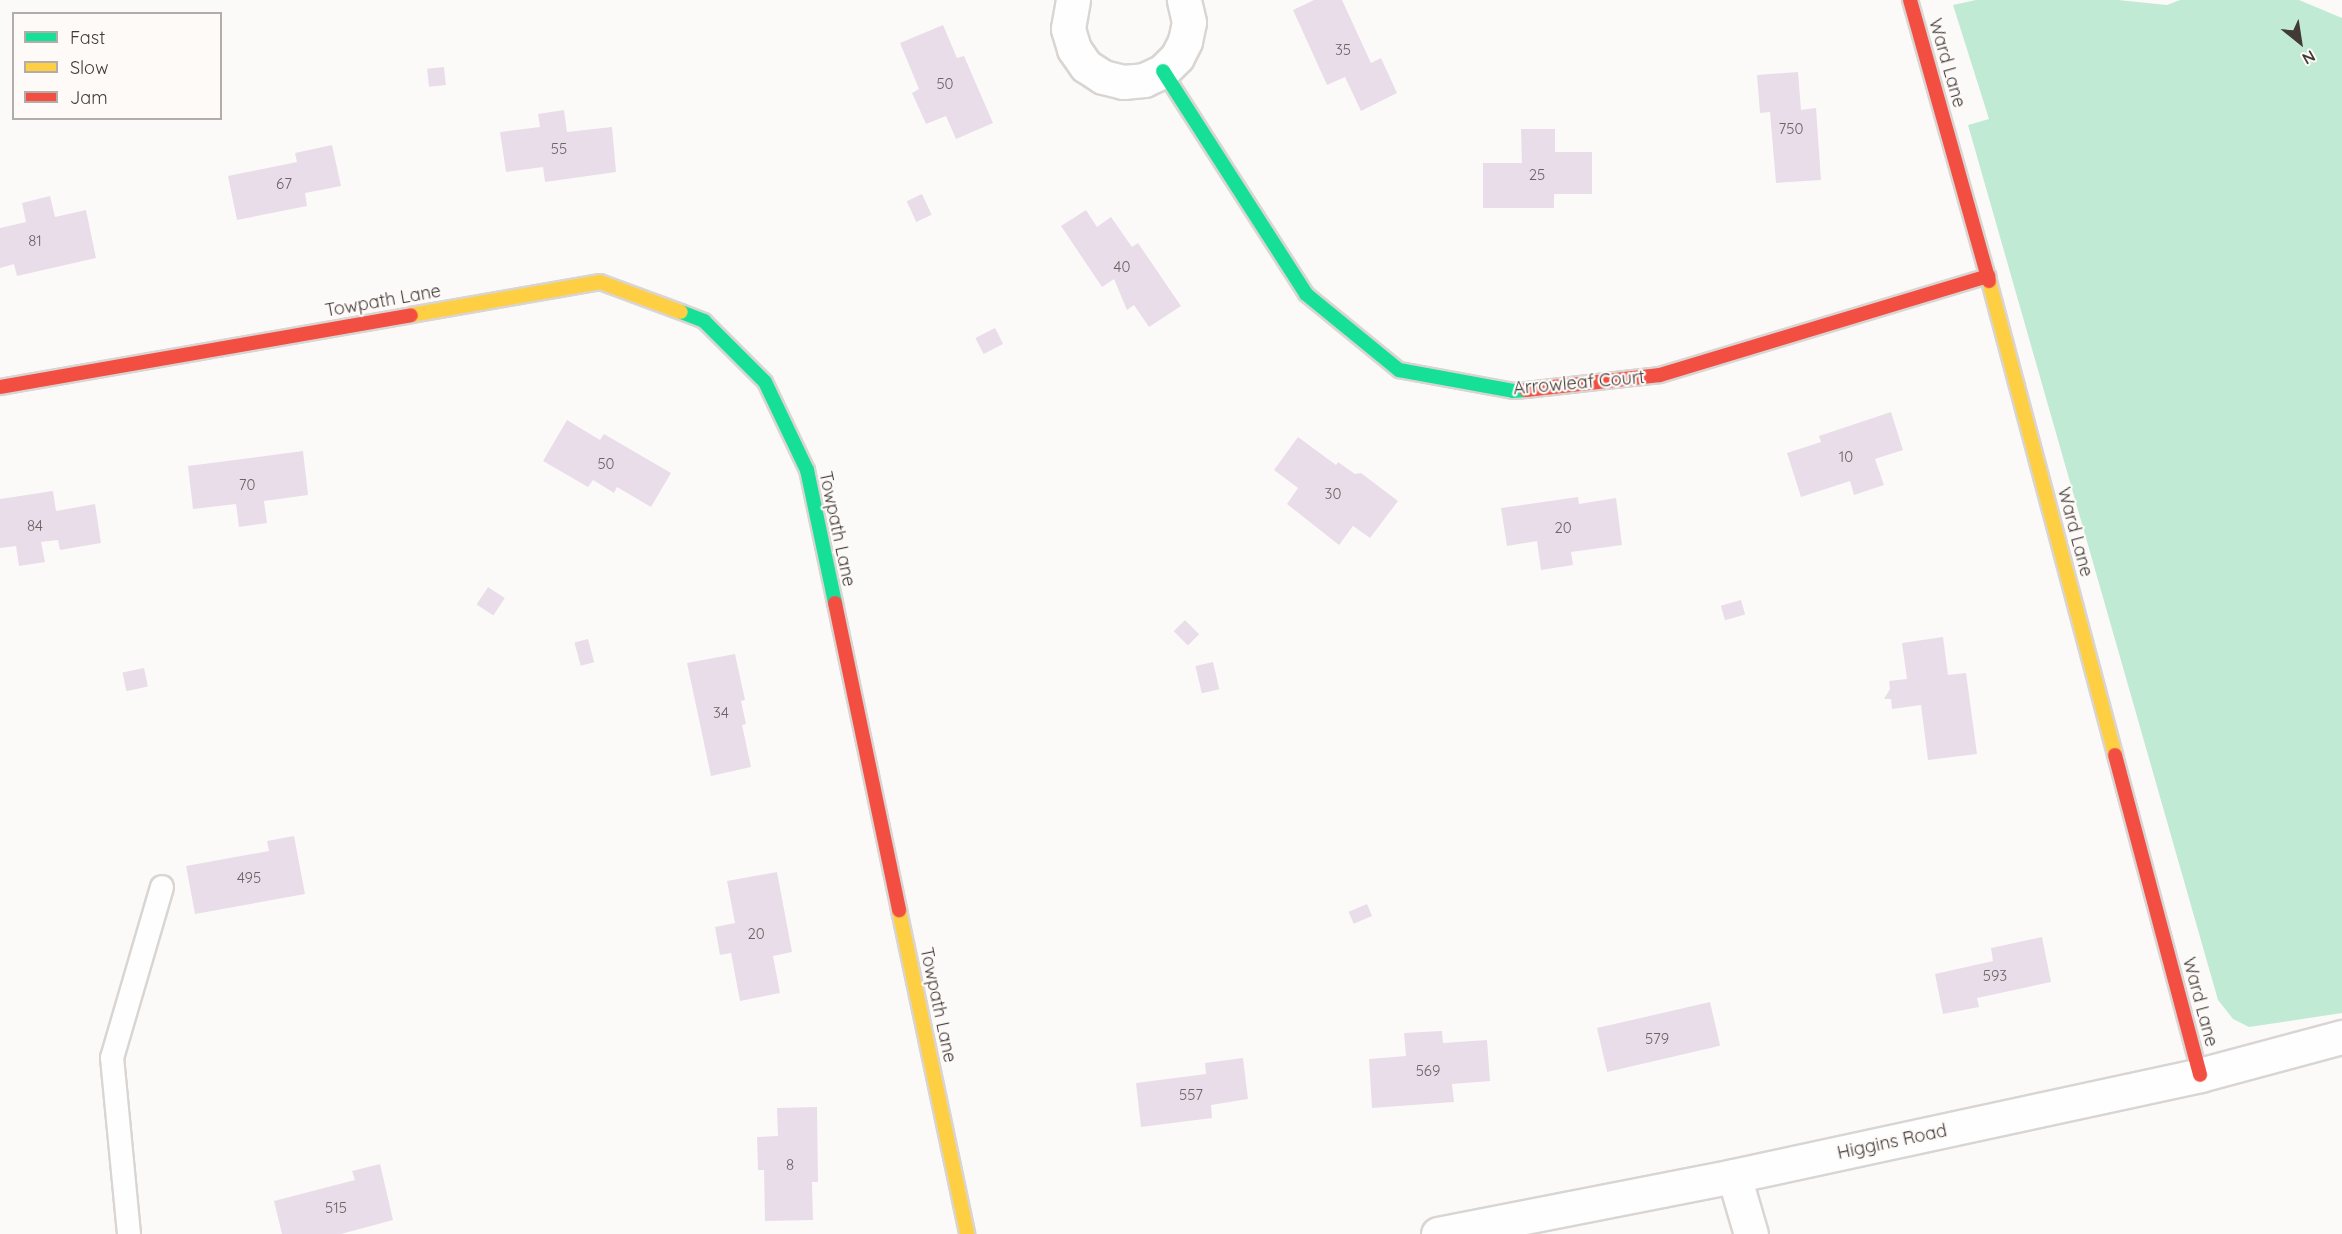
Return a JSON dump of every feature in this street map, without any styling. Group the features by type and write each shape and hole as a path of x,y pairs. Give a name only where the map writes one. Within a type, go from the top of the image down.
{"street":[{"path":"1073,0 1068,28 1074,49 1086,66 1103,77 1123,82 1144,80 1163,71 1185,41 1189,22 1184,0"},
{"name":"Ward Lane","path":"1910,0 1988,276 2200,1075"},
{"name":"Arrowleaf Court","path":"1163,71 1306,294 1399,370 1513,391 1660,375 1988,276"},
{"name":"Towpath Lane","path":"0,387 600,282 704,321 765,382 807,470 967,1234"},
{"name":"Higgins Road","path":"1438,1234 1734,1176 2200,1075 2342,1037"},
{"path":"1734,1176 1751,1234"}],"lane":[{"path":"129,1234 112,1058 162,887"}],"green space":[{"path":"1976,0 2118,0 2167,5 2180,0 2299,0 2342,18 2342,1013 2249,1027 2233,1019 2218,1000 1968,125 1989,119 1953,5"}],"building":[{"path":"1314,0 1342,0 1371,63 1381,58 1397,93 1361,111 1345,77 1327,85 1293,10"},
{"path":"943,25 957,58 964,56 993,123 956,139 946,116 926,124 912,93 919,89 900,43"},
{"path":"444,67 446,85 429,87 427,69"},
{"path":"1798,72 1801,110 1816,108 1821,180 1776,183 1770,112 1760,113 1757,75"},
{"path":"564,110 567,132 612,127 616,172 545,182 543,167 506,172 500,132 540,127 538,114"},
{"path":"1521,129 1555,129 1555,152 1592,152 1592,194 1554,194 1554,208 1483,208 1483,163 1522,163"},
{"path":"332,145 341,186 305,193 307,206 237,220 228,176 297,162 295,153"},
{"path":"922,194 932,215 916,222 907,201"},
{"path":"50,196 55,217 86,210 96,258 17,276 14,264 0,268 0,228 26,222 22,203"},
{"path":"1086,210 1097,227 1111,217 1132,247 1138,243 1181,306 1149,327 1134,305 1127,310 1114,279 1102,287 1061,226"},
{"path":"995,328 1003,344 984,354 975,338"},
{"path":"1891,412 1903,450 1875,459 1884,485 1854,495 1850,481 1801,497 1787,453 1821,442 1819,436"},
{"path":"567,420 600,440 604,434 671,473 651,507 617,487 614,493 593,480 588,487 543,461"},
{"path":"1298,437 1336,465 1338,462 1355,474 1361,473 1398,501 1370,538 1353,526 1339,545 1287,504 1298,488 1274,470"},
{"path":"303,451 308,495 264,501 267,523 239,527 236,504 193,509 188,466"},
{"path":"53,491 56,511 95,504 101,543 60,550 58,540 41,542 45,562 19,566 16,546 0,548 0,499"},
{"path":"1578,497 1579,504 1616,498 1622,545 1571,552 1573,565 1541,570 1537,541 1507,546 1501,508"},
{"path":"488,587 505,598 493,616 477,605"},
{"path":"1741,600 1745,614 1725,620 1721,606"},
{"path":"1185,620 1199,634 1188,645 1174,631"},
{"path":"1943,637 1948,675 1966,673 1977,754 1928,760 1921,705 1892,709 1891,699 1884,699 1890,689 1889,681 1907,679 1902,643"},
{"path":"588,639 594,662 581,666 574,643"},
{"path":"735,654 745,700 741,701 746,724 742,725 751,767 711,776 687,663"},
{"path":"1213,662 1219,689 1202,693 1195,666"},
{"path":"144,668 148,687 126,691 122,673"},
{"path":"294,836 305,894 195,914 186,866 269,851 267,841"},
{"path":"777,872 792,952 773,956 780,993 740,1001 731,953 720,955 715,927 735,923 727,881"},
{"path":"1367,904 1372,916 1354,924 1349,912"},
{"path":"2042,937 2051,982 1977,998 1979,1007 1943,1014 1935,974 1993,961 1991,948"},
{"path":"1710,1002 1720,1046 1607,1072 1597,1028"},
{"path":"1442,1031 1443,1043 1487,1040 1490,1081 1452,1084 1454,1102 1372,1108 1369,1059 1406,1056 1404,1033"},
{"path":"1243,1058 1248,1099 1211,1105 1212,1118 1141,1127 1136,1083 1206,1074 1205,1063"},
{"path":"817,1107 818,1182 812,1182 813,1220 765,1221 764,1170 758,1170 757,1137 778,1136 777,1108"},
{"path":"380,1164 393,1220 341,1234 282,1234 274,1201 355,1180 352,1171"}],"traffic: fast":[{"path":"1163,71 1306,294 1399,370 1513,391 1526,390"},
{"path":"681,312 704,321 765,382 807,470 835,603"}],"traffic: slow":[{"path":"1989,281 2115,755"},
{"path":"411,315 600,282 681,312"},
{"path":"899,910 967,1234"}],"traffic: jam":[{"path":"1910,0 1989,281"},
{"path":"1526,390 1660,375 1988,276"},
{"path":"0,387 411,315"},
{"path":"835,603 899,910"},
{"path":"2115,755 2200,1075"}]}
